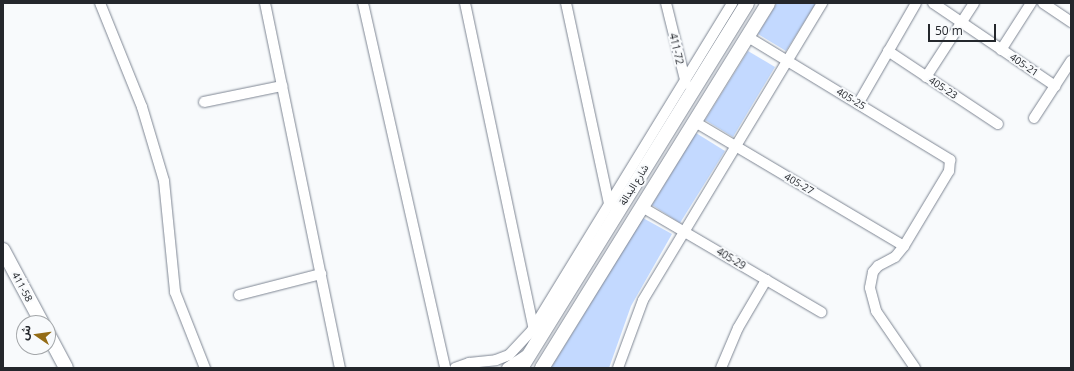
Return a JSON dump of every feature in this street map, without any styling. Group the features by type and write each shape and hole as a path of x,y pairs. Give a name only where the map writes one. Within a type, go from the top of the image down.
{"main road":[{"name":"شارع البدالة","path":"521,368 531,351 536,333 614,206 689,86 747,3"},
{"name":"شارع البدالة","path":"542,368 768,3"},
{"path":"614,206 634,219"},
{"name":"411-58","path":"3,250 38,315"},
{"path":"56,349 66,368"}],"street":[{"path":"100,3 142,107 164,181 175,292 205,368"},
{"path":"264,3 340,368"},
{"path":"363,3 445,368"},
{"path":"455,368 469,363 496,360 509,355 536,333 465,3"},
{"path":"566,3 614,206"},
{"name":"411-72","path":"666,3 689,86"},
{"path":"689,86 732,3"},
{"path":"618,368 643,300 683,230 788,61 822,3"},
{"path":"858,104 916,3"},
{"name":"405-21","path":"933,3 1055,86"},
{"path":"926,77 974,3"},
{"path":"1001,50 1031,3"},
{"path":"1043,3 1071,22"},
{"name":"405-25","path":"748,37 950,160 951,164 904,246"},
{"name":"405-23","path":"888,52 998,124"},
{"path":"1034,118 1071,61"},
{"path":"204,102 282,86"},
{"name":"405-27","path":"694,122 904,246"},
{"name":"405-29","path":"642,206 821,312"},
{"path":"904,246 895,257 878,266 874,272 870,288 876,311 915,368"},
{"path":"239,294 320,274"},
{"path":"721,368 738,328 766,280"},
{"path":"507,368 531,351"}],"shaded area":[{"path":"777,3 816,3 786,51 758,34"},
{"path":"748,51 775,67 733,137 705,120"},
{"path":"696,133 725,151 680,223 652,205"},
{"path":"643,218 672,234 631,306 609,368 551,368"}]}
